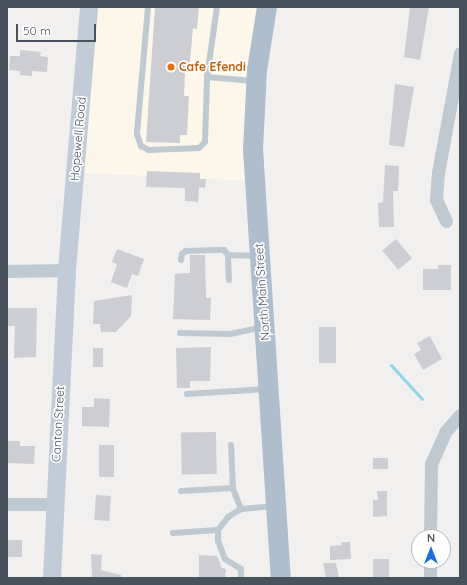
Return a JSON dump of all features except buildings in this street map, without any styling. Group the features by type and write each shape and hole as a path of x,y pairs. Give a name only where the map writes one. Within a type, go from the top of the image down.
{"main road":[{"name":"North Main Street","path":"266,7 256,81 253,149 275,506 281,578"}],"street":[{"name":"Hopewell Road","path":"67,270 89,7"},
{"path":"446,221 436,200 438,173 460,53"},
{"path":"7,270 67,270"},
{"name":"Canton Street","path":"52,578 67,270"},
{"path":"430,529 431,464 445,432 460,415"},
{"path":"7,504 55,504"}],"lane":[{"path":"148,7 137,125 137,141 141,146 150,150 180,150 200,148 203,146 206,135 207,77 217,7"},
{"path":"207,77 256,81"},
{"path":"181,260 182,254 186,251 224,250 228,255 229,280"},
{"path":"228,255 259,256"},
{"path":"180,332 230,334 264,327"},
{"path":"187,394 268,389"},
{"path":"231,444 233,488 241,509"},
{"path":"181,491 233,488"},
{"path":"241,578 241,569 225,559 218,541 218,530 228,517 241,509 275,506"},
{"path":"173,533 218,530"}],"shaded area":[{"path":"88,7 267,7 250,181 70,172"}],"waterway":[{"path":"391,365 422,399"}],"place":[{"name":"Cafe Efendi","path":"171,67"}]}
